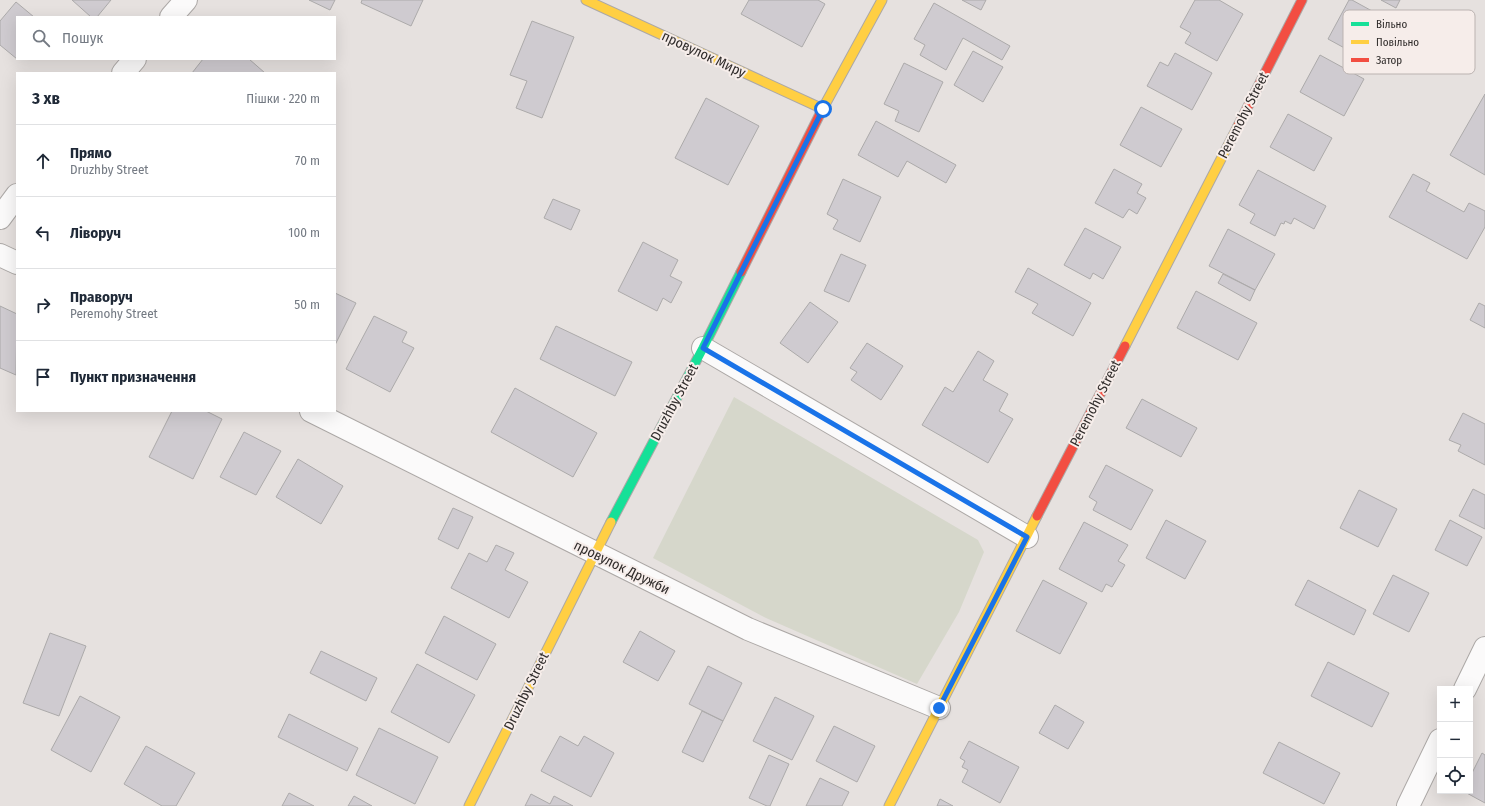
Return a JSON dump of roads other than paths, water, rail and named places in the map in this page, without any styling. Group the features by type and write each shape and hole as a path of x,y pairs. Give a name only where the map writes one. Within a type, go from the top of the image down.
{"street":[{"path":"172,16 186,0"},
{"name":"провулок Миру","path":"586,0 823,109"},
{"name":"Druzhby Street","path":"469,806 594,553 703,348 823,109 882,0"},
{"name":"Peremohy Street","path":"889,806 1302,0"},
{"path":"124,72 134,60"},
{"path":"0,218 16,196"},
{"path":"0,255 16,263"},
{"path":"703,348 1027,537"},
{"name":"провулок Дружби","path":"313,412 748,629 939,708"},
{"path":"1466,686 1485,648"},
{"path":"1408,806 1437,746"}]}
